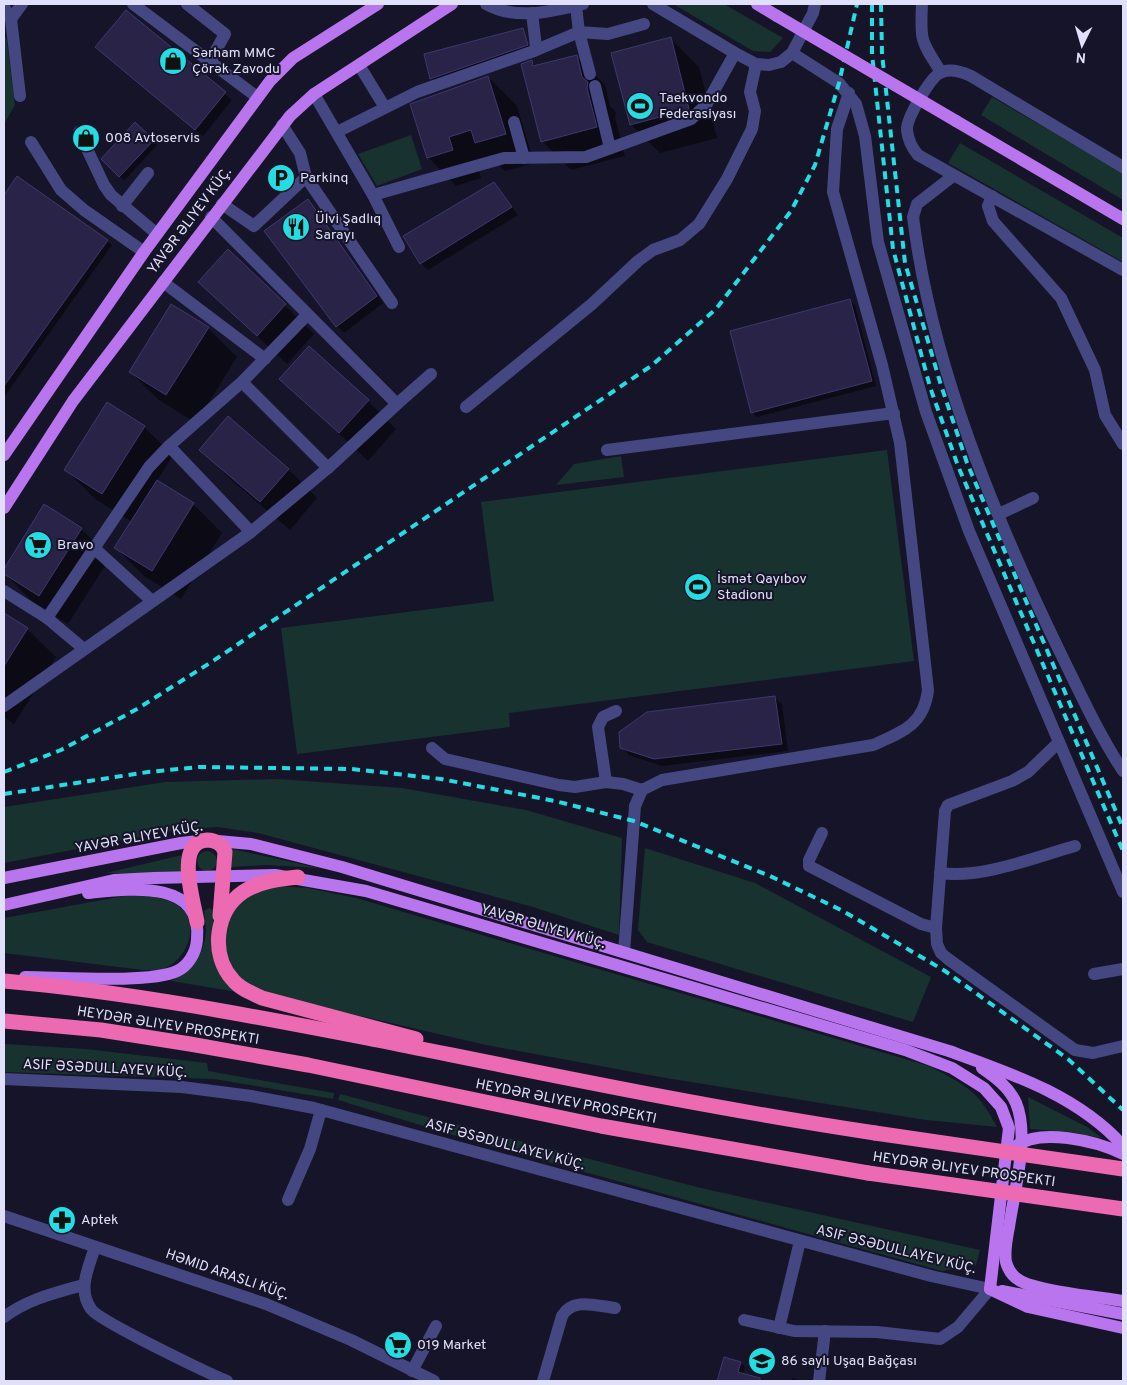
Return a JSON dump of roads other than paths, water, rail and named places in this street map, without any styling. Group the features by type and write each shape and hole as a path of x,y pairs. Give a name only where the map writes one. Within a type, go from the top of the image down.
{"highway":[{"path":"197,922 188,860 190,849 207,840 215,842 224,848 226,858 225,876 218,940 225,970 240,987 252,993 550,1074"},
{"path":"219,925 227,908 242,893 260,884 298,877"},
{"name":"HEYDƏR ƏLIYEV PROSPEKTI","path":"4,981 186,1004 721,1108 875,1133 1123,1169"},
{"name":"HEYDƏR ƏLIYEV PROSPEKTI","path":"4,1020 101,1030 219,1049 308,1065 601,1126 868,1172 1123,1209"}],"main road":[{"name":"YAVƏR ƏLIYEV KÜÇ.","path":"4,455 144,252 270,81 293,58 378,4"},
{"name":"YAVƏR ƏLIYEV KÜÇ.","path":"4,508 73,401 282,125 314,94 452,4"},
{"path":"757,4 1123,219"},
{"name":"YAVƏR ƏLIYEV KÜÇ.","path":"4,878 181,843 207,840 251,844 342,867 914,1039 970,1058 1027,1081 1058,1098 1102,1126 1123,1146"},
{"name":"YAVƏR ƏLIYEV KÜÇ.","path":"4,905 114,880 251,875 298,877 366,891 747,1002 936,1062 970,1078 984,1088 1001,1107 1009,1128 990,1289"},
{"path":"4,977 118,978 169,974 179,970 193,954 196,946 197,922 184,902 159,891 125,889 41,898"},
{"path":"970,1058 1003,1084 1010,1093 1021,1122 1006,1251 1008,1269 1014,1276 1028,1284 1123,1301"},
{"path":"1007,1157 1020,1143 1033,1137 1086,1142 1123,1154"},
{"path":"990,1289 1123,1314"},
{"path":"990,1289 1028,1307 1123,1328"}],"street":[{"path":"11,19 22,4"},
{"path":"133,4 257,97"},
{"path":"187,4 225,34 210,61"},
{"path":"486,4 506,11 532,13 580,5 579,32 610,148"},
{"path":"653,4 756,64 776,64 792,53 813,13 815,4"},
{"path":"922,4 920,33 923,45 941,72"},
{"path":"4,6 11,19 20,96"},
{"path":"532,13 536,47 534,51"},
{"path":"337,132 384,106 417,92 534,51 579,32 608,34 644,24"},
{"path":"374,195 492,161 524,158 578,158 691,119 698,114 735,53"},
{"path":"792,53 839,83 849,93 862,118 878,242 926,412 969,531 1123,892"},
{"path":"466,407 592,304 638,261 653,250 680,240 699,224 727,179 752,129 755,111 750,92 756,64"},
{"path":"359,65 384,106"},
{"path":"1123,167 971,76 954,71 941,72 932,80 907,124 912,148 918,155 1123,270"},
{"path":"624,952 635,806 642,790 662,780 866,746 897,734 918,719 926,706 928,690 900,443 894,413 833,192 837,129 849,93"},
{"path":"314,94 374,195 399,247"},
{"path":"514,122 524,158"},
{"path":"282,125 300,153 306,177 392,303"},
{"path":"79,132 104,185 122,206 157,234"},
{"path":"31,142 62,190 84,210 144,252"},
{"path":"122,206 148,173"},
{"path":"953,176 917,204 912,217 928,302 947,370 973,449 1036,603 1098,730 1123,771"},
{"path":"222,204 254,226 306,177"},
{"path":"992,196 988,206 993,221 1061,298 1095,370 1105,415 1123,444"},
{"path":"211,217 397,404"},
{"path":"163,282 264,359"},
{"path":"47,618 148,468 169,446 242,382 307,315"},
{"path":"4,706 251,532 328,468 431,374"},
{"path":"242,382 328,468"},
{"path":"607,450 894,413"},
{"path":"169,446 251,532"},
{"path":"999,514 1033,498"},
{"path":"94,548 152,601"},
{"path":"4,591 47,618 84,649"},
{"path":"606,782 598,727 603,717 616,711"},
{"path":"1059,742 1028,772 948,806 945,811 940,873 936,928 937,944 941,953 1075,1050 1093,1053 1123,1046"},
{"path":"432,748 445,759 559,785 575,788 606,782 623,784 642,790"},
{"path":"822,833 809,860 809,866 921,924 936,928"},
{"path":"940,873 954,875 976,873 1076,846"},
{"path":"1094,974 1123,969"},
{"name":"ASIF ƏSƏDULLAYEV KÜÇ.","path":"4,1079 182,1087 251,1096 321,1110 800,1241 940,1278 990,1289"},
{"path":"288,1200 310,1149 321,1110"},
{"path":"4,1216 285,1311 351,1340 434,1381"},
{"path":"779,1328 800,1241"},
{"path":"95,1246 83,1285 90,1309 96,1314 227,1381"},
{"path":"4,1316 18,1306 43,1296 83,1285"},
{"path":"744,1320 779,1328 825,1332 869,1332 940,1339 958,1327 990,1289"},
{"path":"543,1381 562,1316 567,1307 574,1304 615,1308"},
{"path":"412,1371 436,1326"},
{"path":"819,1381 825,1332"}],"railway":[{"path":"4,772 61,750 137,709 213,661 651,366 716,309 791,211 815,165 839,83 857,4"},
{"path":"872,4 872,54 893,249 930,387 958,466 1123,851"},
{"path":"881,4 882,54 905,263 940,382 967,463 1123,828"},
{"path":"4,794 148,772 199,767 352,769 441,779 555,801 634,821 770,876 843,911 945,971 1068,1059 1123,1110"}],"place":[{"name":"Sərham MMC Çörək Zavodu","path":"173,61"},
{"name":"Taekvondo Federasiyası","path":"640,106"},
{"name":"008 Avtoservis","path":"86,138"},
{"name":"Parkinq","path":"281,178"},
{"name":"Ülvi Şadlıq Sarayı","path":"296,227"},
{"name":"Bravo","path":"38,545"},
{"name":"İsmət Qayıbov Stadionu","path":"698,587"},
{"name":"Aptek","path":"62,1220"},
{"name":"019 Market","path":"398,1345"},
{"name":"86 saylı Uşaq Bağçası","path":"762,1361"}]}
